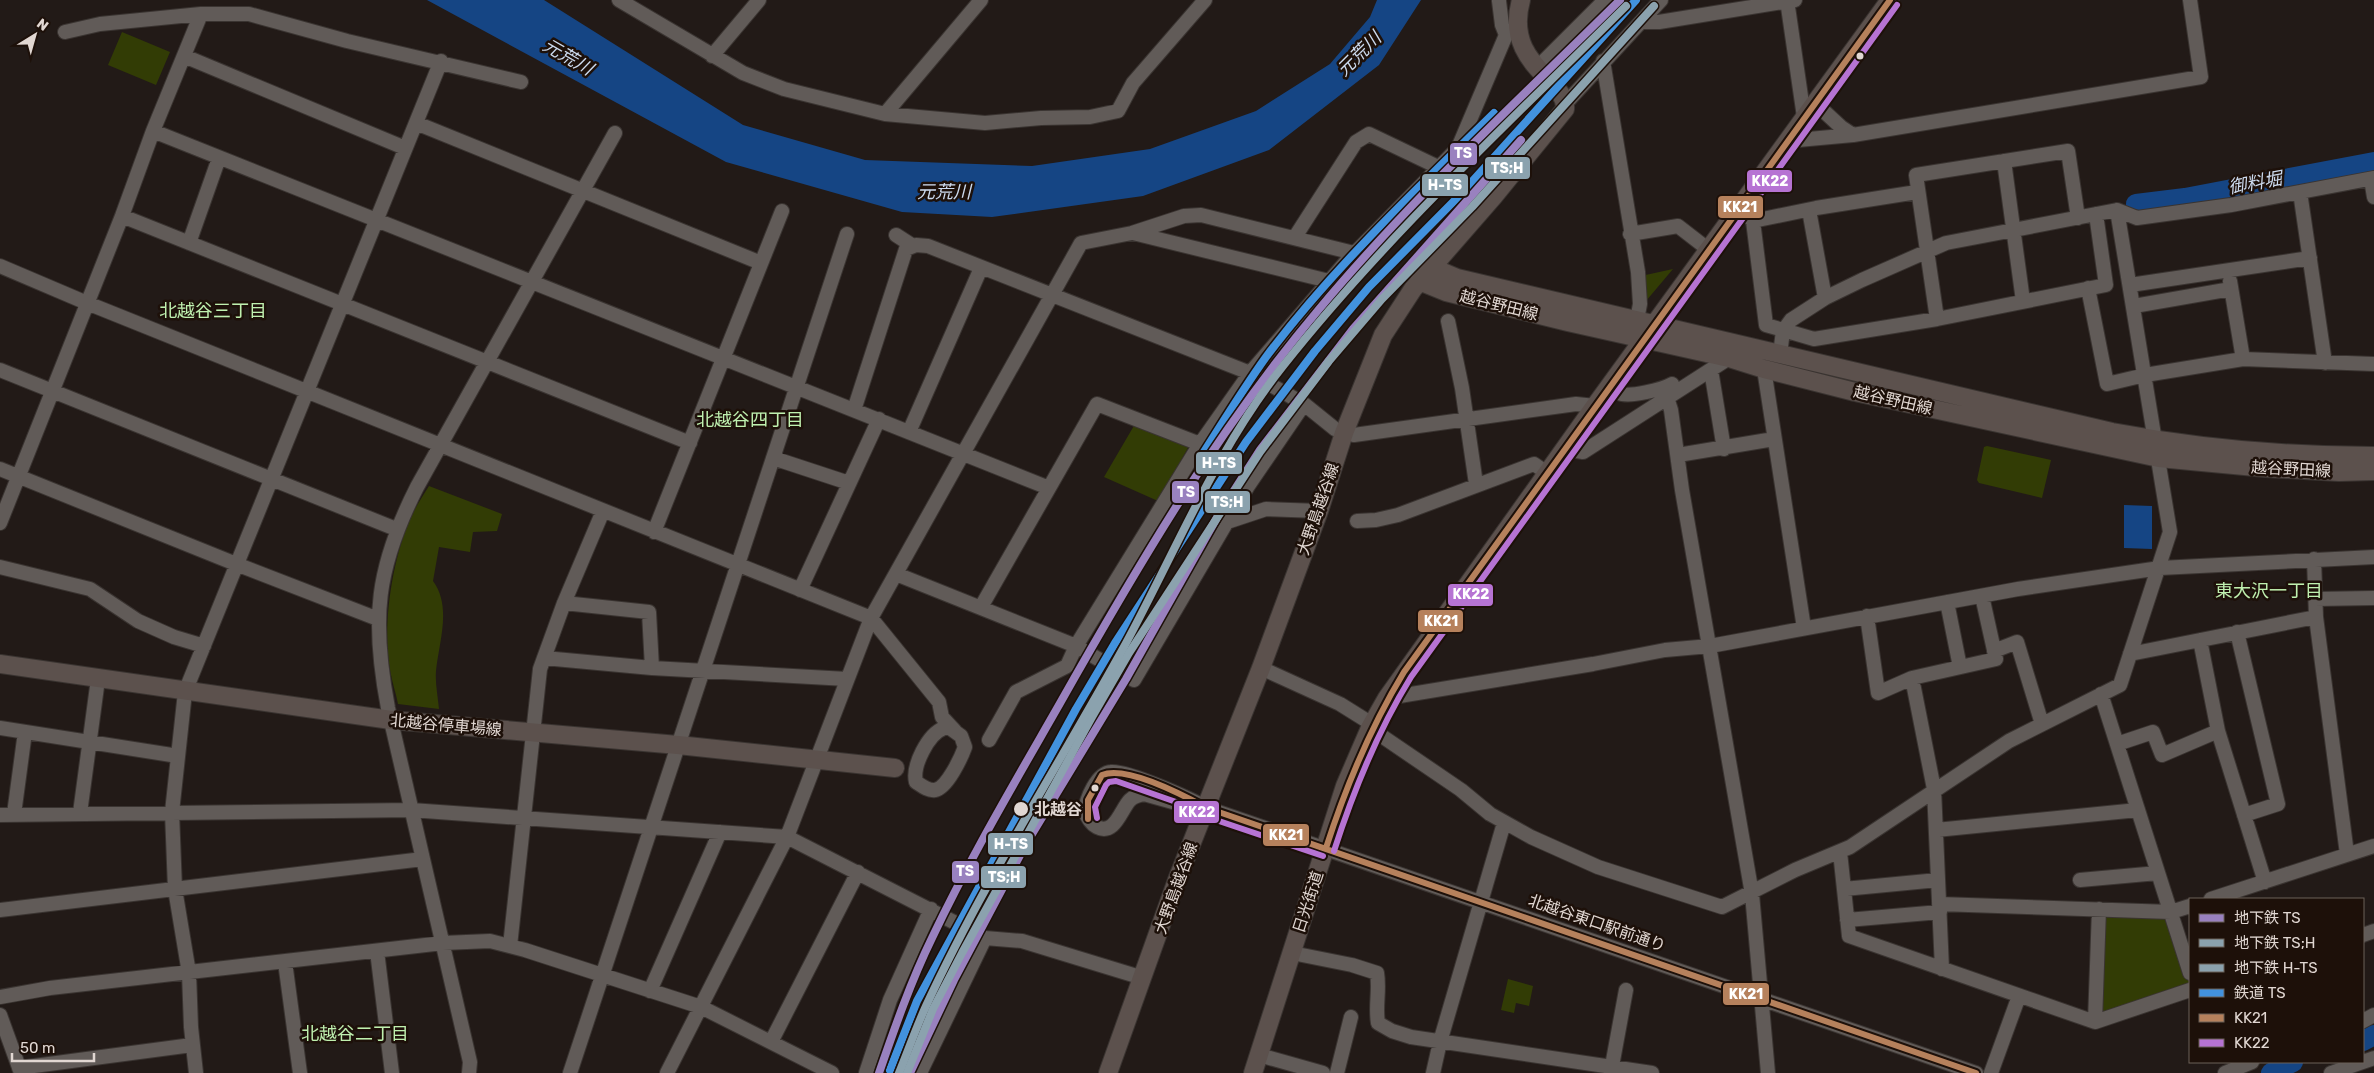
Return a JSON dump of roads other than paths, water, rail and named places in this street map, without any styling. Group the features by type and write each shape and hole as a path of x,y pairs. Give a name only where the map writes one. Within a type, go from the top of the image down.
{"main road":[{"path":"1522,0 1512,31 1519,39 1524,52 1566,103"},
{"name":"日光街道","path":"1253,1073 1346,786 1371,726 1387,698 1609,386 1890,0"},
{"name":"大野島越谷線","path":"1108,1073 1177,880 1261,668 1319,511 1344,434 1383,336 1391,321 1420,282 1561,116 1566,103"},
{"name":"越谷野田線","path":"1432,267 1457,278 2059,421 2156,440 2266,452 2374,456"},
{"name":"越谷野田線","path":"1420,282 1446,292 1643,340 1729,358 1764,369 2000,425 2159,458 2266,468 2374,471"},
{"name":"北越谷停車場線","path":"0,664 391,720 678,745 894,768"}],"street":[{"path":"619,0 712,56 744,73 784,89 885,114 985,123 1041,118 1090,117 1118,111 1133,83 1204,0"},
{"path":"712,56 759,0"},
{"path":"885,114 981,0"},
{"path":"989,740 1016,692 1067,666 1076,646 1200,444 1250,373 1354,253 1458,148 1512,31 1502,25 1499,0"},
{"path":"1537,68 1605,0"},
{"path":"1566,103 1661,0"},
{"path":"1641,22 1659,22 1789,0 1809,110 1853,135"},
{"path":"1787,141 1853,135 2201,77 2190,0"},
{"path":"65,32 100,24 201,14 249,14 347,41 441,61 521,82"},
{"path":"0,523 51,390 122,216 153,131 201,14"},
{"path":"184,56 406,148"},
{"path":"196,1073 192,1045 189,973 175,888 172,812 185,692 441,61"},
{"path":"1603,62 1617,136 1630,234 1638,272 1640,304 1637,320"},
{"path":"416,124 761,263"},
{"path":"153,131 1049,488"},
{"path":"469,1073 470,1062 411,810 380,667 378,619 383,576 396,529 440,446 615,133"},
{"path":"1295,237 1356,142 1369,134 1438,167"},
{"path":"1937,319 1916,175 2068,151 2078,218"},
{"path":"189,243 219,158"},
{"path":"2004,161 2023,301"},
{"path":"1780,354 1783,330 1791,320 1825,298 1946,243 2117,210 2137,218 2231,205 2373,178 2374,196"},
{"path":"1753,221 1917,192"},
{"path":"2300,192 2326,363"},
{"path":"1740,207 1753,221 1766,325 1814,339 1937,319 2106,285 2096,214"},
{"path":"1810,210 1825,298"},
{"path":"1261,668 1334,701 1504,823 1598,867 1722,907 1752,894 1795,870 1840,852 2008,741 2120,685 2160,568 2170,532 2117,210"},
{"path":"654,532 782,211"},
{"path":"667,1073 787,837 871,618 1081,243 1132,233 1184,216 1201,215 1354,253"},
{"path":"122,216 690,443"},
{"path":"1630,234 1678,226 1708,250"},
{"path":"1132,233 1329,281"},
{"path":"570,1073 847,234"},
{"path":"896,235 913,244 928,246 1250,373 1304,404 1344,434 1354,435 1576,404 1595,406"},
{"path":"854,410 906,249 913,244"},
{"path":"2130,285 2310,258"},
{"path":"0,266 86,303 871,618 939,702 942,717 964,740 964,748 945,784 934,790 928,790 894,768"},
{"path":"909,432 981,268"},
{"path":"2229,270 2243,359"},
{"path":"2088,288 2107,384 2145,375 2243,359 2374,364"},
{"path":"2134,306 2231,289"},
{"path":"1448,322 1462,388 1465,420 1476,484"},
{"path":"1565,449 1583,452 1665,393 1708,372 1729,358"},
{"path":"1764,369 1804,628"},
{"path":"0,370 396,529"},
{"path":"1708,372 1724,449"},
{"path":"1609,386 1620,394 1665,393"},
{"path":"1665,393 1671,410 1682,490 1710,646 1743,852 1752,894 1768,1073"},
{"path":"981,607 1098,404 1200,444"},
{"path":"896,574 1076,646 1134,680 1227,522 1304,404"},
{"path":"800,590 879,419"},
{"path":"1678,455 1724,449 1774,439"},
{"path":"773,458 850,483"},
{"path":"1357,521 1376,520 1398,515 1476,484 1534,464 1547,473"},
{"path":"0,469 378,619"},
{"path":"1227,522 1266,508 1319,511"},
{"path":"510,946 540,669 564,603 603,511"},
{"path":"1387,698 1593,664 1665,650 1710,646 1947,602 2160,568 2374,556"},
{"path":"2314,559 2316,617 2347,854"},
{"path":"0,567 90,589 138,621 174,637 204,646"},
{"path":"1867,616 1878,693 1912,678 1996,659 1982,596"},
{"path":"2315,599 2374,598"},
{"path":"1947,602 1960,667"},
{"path":"564,603 649,612 652,668"},
{"path":"2130,654 2316,617"},
{"path":"2237,632 2278,804 2244,815"},
{"path":"2200,640 2218,731 2265,882"},
{"path":"1994,651 2017,642 2042,724"},
{"path":"544,658 652,668 847,679"},
{"path":"1912,678 1934,790 1942,969"},
{"path":"80,813 98,679"},
{"path":"2101,694 2189,970"},
{"path":"916,782 914,772 942,717"},
{"path":"0,728 178,756"},
{"path":"935,734 944,728 955,731"},
{"path":"2117,744 2153,732 2162,755 2218,731"},
{"path":"25,732 7,815 411,810 787,837 985,938 1022,941 1143,978"},
{"path":"894,768 911,765 920,759"},
{"path":"1111,772 1183,795 1207,808 1187,806 1144,794 1137,795 1127,803 1113,825 1107,829 1094,825 1085,812 1088,799 1099,780 1104,774 1111,772"},
{"name":"北越谷東口駅前通り","path":"1207,808 1976,1073"},
{"path":"1936,830 2138,810"},
{"path":"1433,1073 1440,1042 1504,823"},
{"path":"650,991 720,832"},
{"path":"2214,898 2374,846"},
{"path":"1840,852 1849,936 2095,1022 2189,990"},
{"path":"0,910 423,859"},
{"path":"771,1042 858,872"},
{"path":"2080,880 2158,873"},
{"path":"1844,889 1938,880"},
{"path":"1847,920 1939,908 2099,909 2171,912 2189,906"},
{"path":"866,1073 890,1000 931,909"},
{"path":"2095,1022 2099,909"},
{"path":"920,1073 985,938"},
{"path":"0,997 50,988 443,943 490,941 701,1007 832,1073"},
{"path":"377,951 392,1073"},
{"path":"1292,953 1377,973 1380,989 1376,1011 1378,1023 1392,1032 1440,1042 1652,1073"},
{"path":"285,962 300,1073"},
{"path":"1612,1066 1626,990"},
{"path":"1991,1073 2019,996"},
{"path":"0,1016 20,1072 192,1045"},
{"path":"1337,1073 1352,1017"},
{"path":"1259,1055 1323,1073"},
{"path":"2224,1073 2249,1063"},
{"path":"2331,1073 2360,1063"}],"water":[{"name":"元荒川","path":"427,0 544,0 743,125 865,160 1032,166 1150,149 1256,111 1330,64 1370,17 1377,0 1421,0 1379,65 1269,150 1143,196 992,217 902,212 726,162"},
{"path":"2124,505 2152,506 2152,549 2124,548"}],"waterway":[{"name":"御料堀","path":"2136,204 2185,198 2374,162"},
{"path":"2364,1040 2374,1035"},
{"path":"2271,1073 2291,1063"}],"metro line":[{"name":"TS","path":"879,1073 924,954 977,849 1118,602 1213,451 1282,354 1355,267 1428,189 1620,0"},
{"name":"H-TS","path":"899,1073 926,1006 972,914 1125,645 1217,466 1259,398 1323,318 1406,226 1626,6"},
{"name":"TS;H","path":"907,1073 933,1009 962,953 1092,717 1129,653 1260,452 1329,361 1382,299 1472,207 1654,6"},
{"name":"TS","path":"910,1073 954,980 1026,844 1126,679 1219,514 1260,450 1353,329 1521,140"}],"rail line":[{"name":"TS","path":"890,1070 917,1001 1076,709 1115,643 1246,442 1315,351 1369,287 1460,195 1636,0"},
{"name":"TS","path":"1202,455 1266,357 1319,292 1405,201 1494,113"}],"place":[{"name":"北越谷","path":"1021,809"}],"district":[{"name":"北越谷三丁目","path":"213,311"},
{"name":"北越谷四丁目","path":"750,420"},
{"name":"東大沢一丁目","path":"2269,591"},
{"name":"北越谷二丁目","path":"355,1034"}]}
